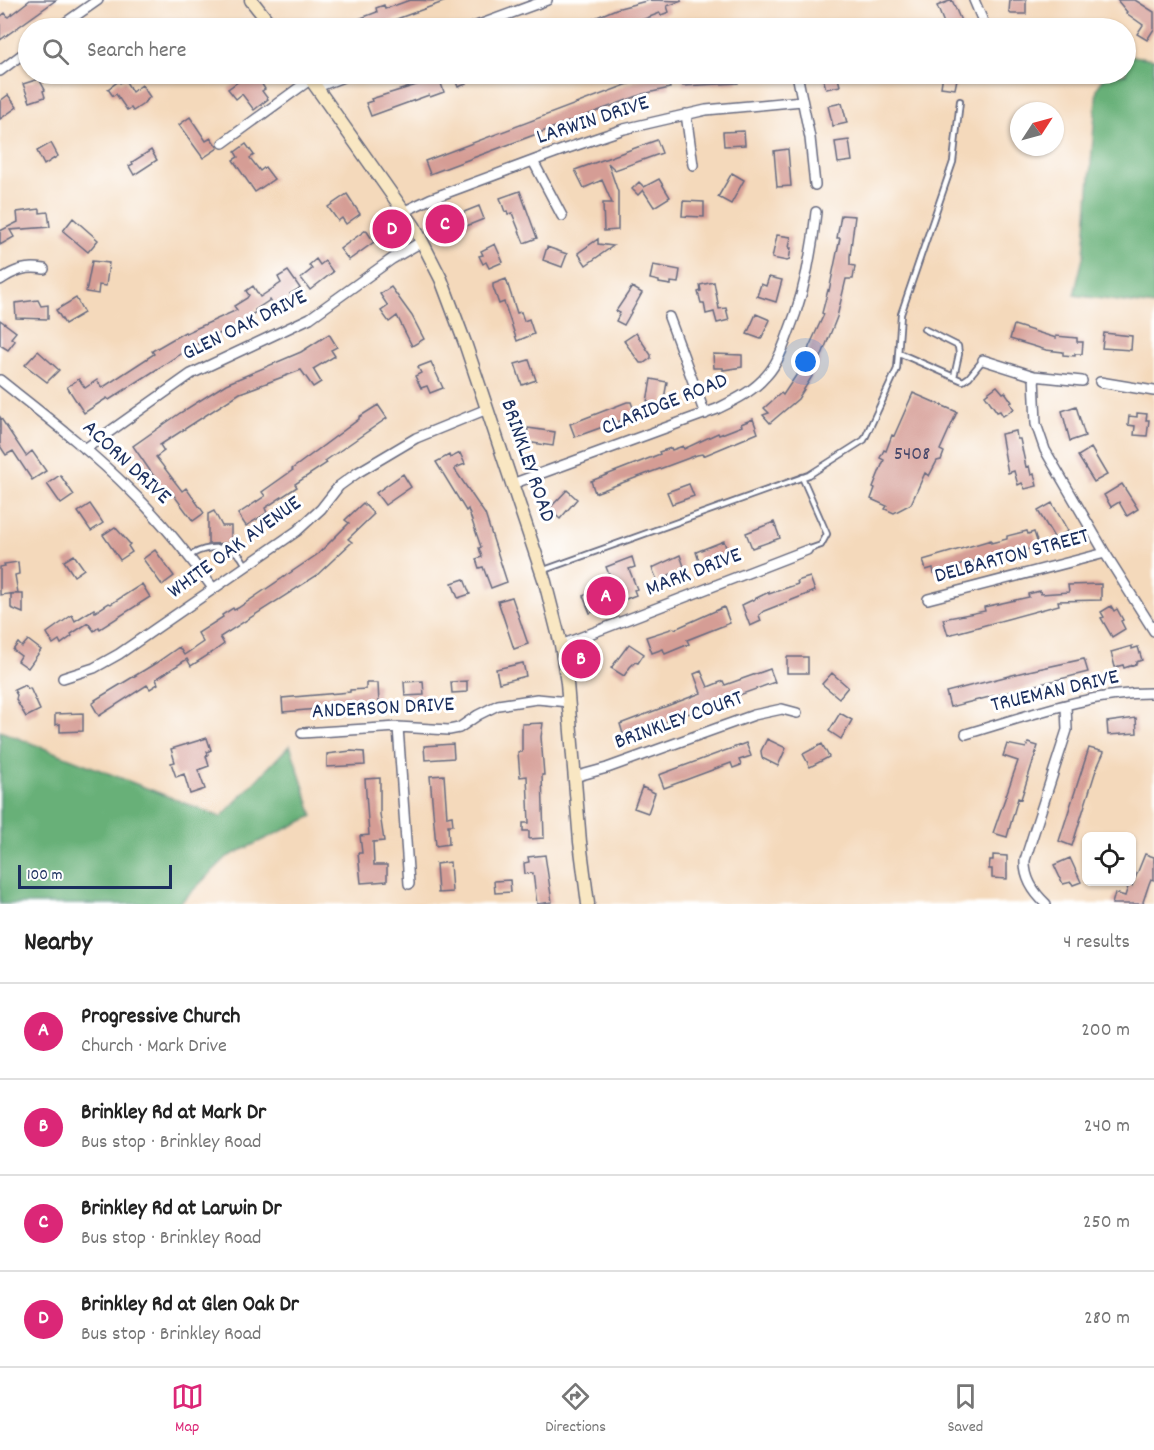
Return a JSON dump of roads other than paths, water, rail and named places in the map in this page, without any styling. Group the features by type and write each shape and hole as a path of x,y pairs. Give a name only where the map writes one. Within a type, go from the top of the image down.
{"main road":[{"path":"251,0 265,18"},
{"name":"BRINKLEY ROAD","path":"315,84 405,211 423,242 450,301 541,571 561,645 569,702 574,777 588,904"}],"street":[{"path":"72,18 98,0"},
{"path":"498,18 547,0"},
{"path":"974,0 982,18"},
{"path":"0,71 18,58"},
{"path":"223,143 306,84"},
{"path":"799,84 810,138 815,185"},
{"name":"LARWIN DRIVE","path":"405,211 533,161 624,129 706,110 802,102"},
{"path":"686,114 693,165"},
{"path":"533,161 562,216"},
{"name":"CLARIDGE ROAD","path":"512,484 705,414 742,396 760,382 772,369 783,346 803,291 816,212"},
{"name":"GLEN OAK DRIVE","path":"85,449 191,374 310,318 392,259 423,242"},
{"path":"0,280 17,269 33,267 44,269"},
{"path":"669,317 705,414"},
{"path":"983,360 1035,376 1082,381"},
{"path":"1035,376 1035,413 1039,437 1053,467 1154,631"},
{"name":"ACORN DRIVE","path":"0,380 130,489 167,529 213,588"},
{"path":"1100,382 1154,391"},
{"name":"WHITE OAK AVENUE","path":"63,678 94,668 118,654 246,567 297,531 321,509 339,486 364,468 416,438 487,409"},
{"name":"MARK DRIVE","path":"561,645 807,550"},
{"name":"DELBARTON STREET","path":"928,599 1105,553"},
{"name":"TRUEMAN DRIVE","path":"966,734 1107,696 1154,693"},
{"name":"ANDERSON DRIVE","path":"302,733 398,727 449,730 459,728 498,705 537,699 569,702"},
{"path":"1046,904 1029,882 1025,860 1066,729 1066,706"},
{"name":"BRINKLEY COURT","path":"574,777 607,768 754,715 782,709 797,713"},
{"path":"398,727 409,884"}],"lane":[{"path":"541,571 802,477 864,440 897,369 901,314 953,162 960,101"},
{"path":"924,329 958,346 959,354 954,377"},
{"path":"899,352 963,381 983,360"},
{"path":"802,477 827,534 821,544 807,550"},
{"path":"189,557 205,549 229,549 237,552 246,567"}],"place":[{"name":"Brinkley Rd at Larwin Dr","path":"445,224"},
{"name":"Brinkley Rd at Glen Oak Dr","path":"392,229"},
{"name":"Progressive Church","path":"606,596"},
{"name":"Brinkley Rd at Mark Dr","path":"581,659"}]}
